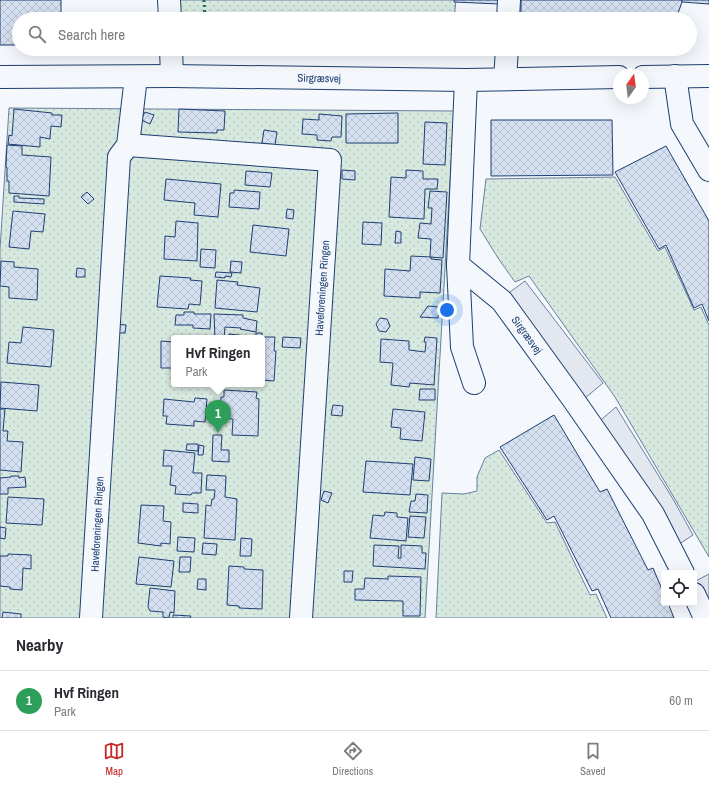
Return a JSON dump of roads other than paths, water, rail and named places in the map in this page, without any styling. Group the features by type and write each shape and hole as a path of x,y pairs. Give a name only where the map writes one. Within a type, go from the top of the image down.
{"street":[{"path":"169,0 170,12"},
{"path":"508,12 509,0"},
{"path":"171,56 172,76"},
{"path":"505,79 507,56"},
{"name":"Sirgræsvej","path":"0,77 172,76 466,80 613,77"},
{"path":"675,76 682,124 709,170"},
{"path":"649,77 709,76"},
{"name":"Haveforeningen Ringen","path":"91,618 119,157 128,145 136,77"},
{"path":"466,80 458,265 462,347 474,383"},
{"name":"Haveforeningen Ringen","path":"128,145 330,160 301,618"},
{"name":"Sirgræsvej","path":"458,265 502,301 573,399 653,514 681,570"},
{"path":"697,601 705,618"}],"place":[{"name":"Hvf Ringen","path":"218,433"}]}
